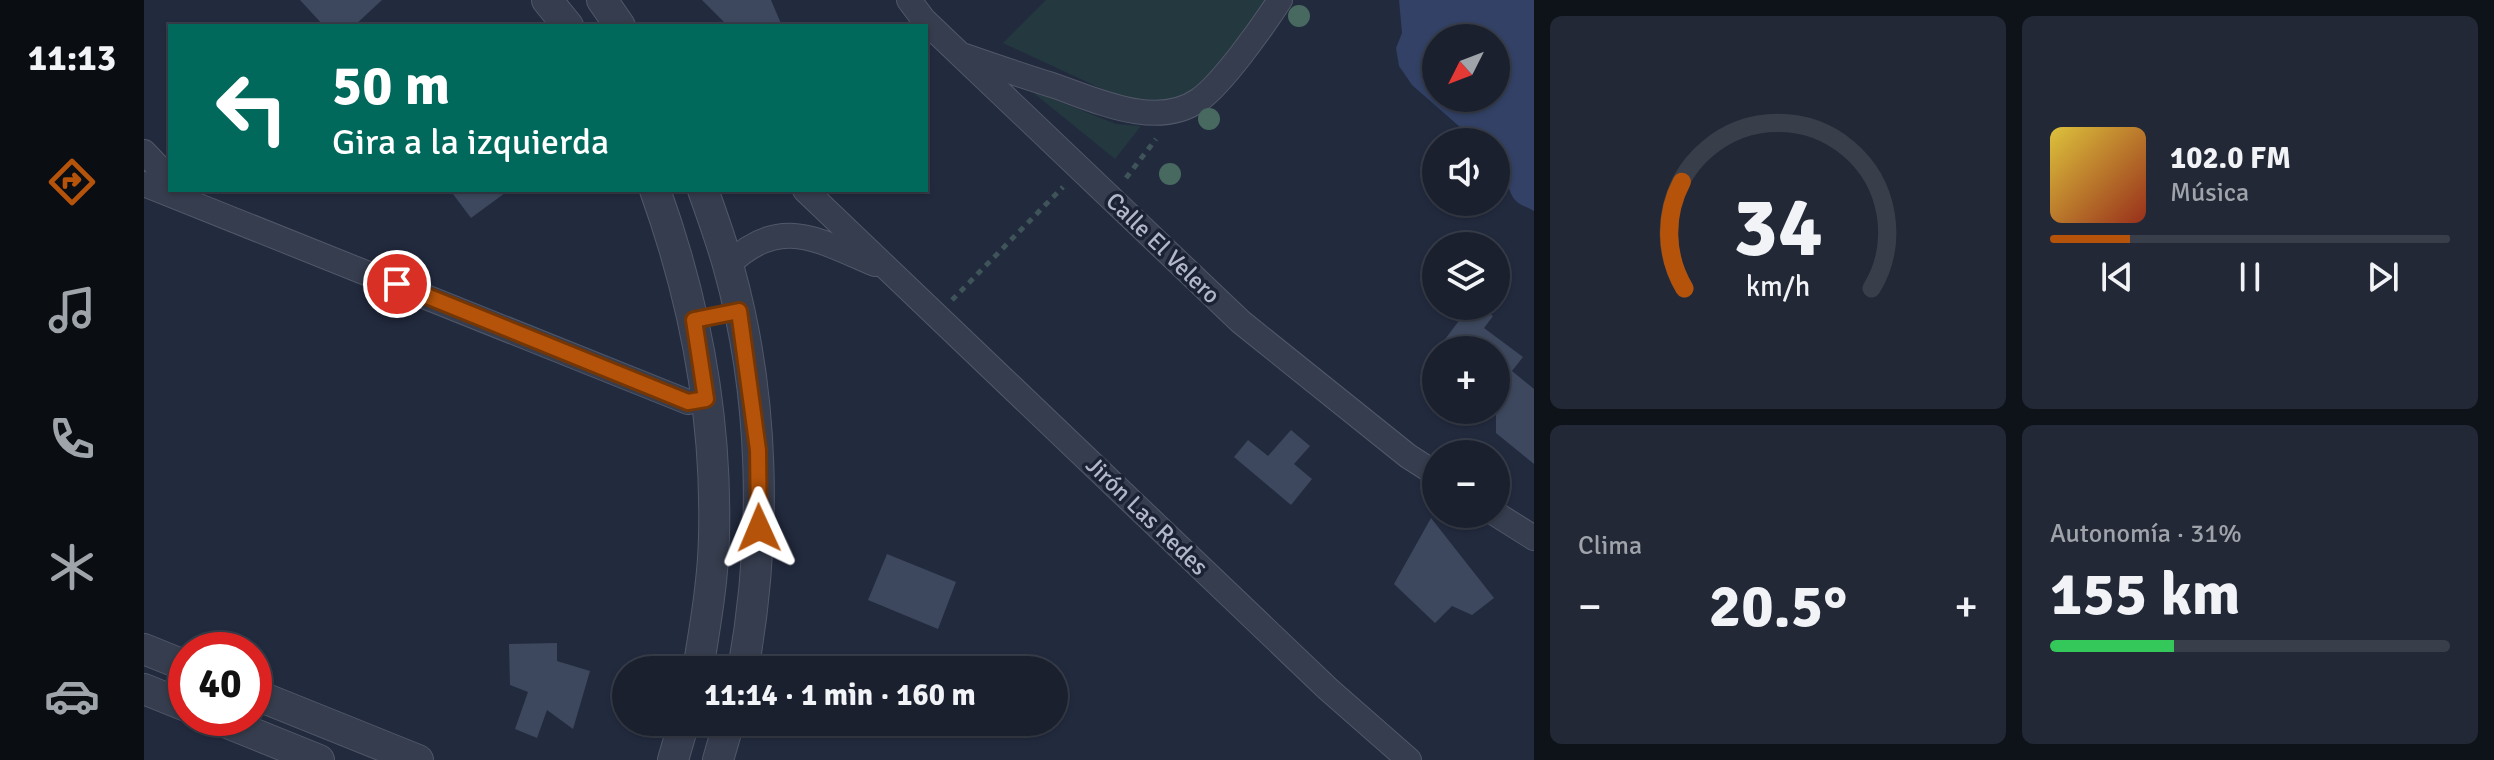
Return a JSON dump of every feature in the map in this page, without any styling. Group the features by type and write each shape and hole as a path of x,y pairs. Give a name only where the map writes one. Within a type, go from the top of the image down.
{"street":[{"path":"547,0 566,24"},
{"path":"602,0 619,24"},
{"name":"Calle El Velero","path":"909,0 924,20 959,54 1241,322 1422,465"},
{"path":"959,54 1120,109 1150,113 1178,110 1198,101 1214,87 1280,0"},
{"path":"144,152 168,177"},
{"path":"144,184 168,191"},
{"path":"656,192 674,244 694,320 712,457 714,537 709,606 700,656"},
{"path":"704,192 728,265 739,311 758,450 759,528 753,614 746,656"},
{"name":"Jirón Las Redes","path":"807,192 1328,689 1409,760"},
{"path":"187,196 688,402 706,399"},
{"name":"Jirón Las Redes","path":"728,265 759,241 776,236 801,236 821,241 888,269"},
{"path":"694,320 739,311"},
{"path":"712,457 758,450"},
{"path":"1510,523 1534,538"},
{"path":"144,649 168,659"},
{"path":"144,689 168,699"},
{"path":"272,701 418,760"},
{"path":"260,736 319,760"},
{"path":"673,760 680,736"},
{"path":"718,760 725,736"}],"path":[{"path":"1110,198 1178,110"},
{"path":"937,316 1080,169"}],"shaded area":[{"path":"1046,0 1272,0 1212,77 1190,92 1163,102 1128,101 1003,43"},
{"path":"1030,90 1116,124 1141,126 1115,159"}],"water":[{"path":"1399,0 1534,0 1534,211 1518,202 1510,190 1510,128 1461,128 1443,112 1510,112 1510,24 1422,24 1422,94 1399,66 1396,48 1402,33"}],"building":[{"path":"300,0 382,0 356,24 322,24"},
{"path":"702,0 771,0 781,24 726,24"},
{"path":"452,192 506,192 471,218"},
{"path":"1460,320 1490,320 1484,328 1495,336 1448,336"},
{"path":"1510,347 1523,357 1512,371 1534,389 1534,464 1510,444 1510,440 1505,440 1496,433 1496,424 1510,424"},
{"path":"1291,430 1310,446 1294,464 1312,479 1291,505 1234,457 1248,440 1268,456"},
{"path":"1425,528 1439,528 1494,598 1472,615 1452,606 1435,623 1394,584"},
{"path":"887,554 956,582 938,629 868,600"},
{"path":"557,643 557,661 590,671 573,729 547,710 537,738 515,729 528,692 510,685 509,644"}],"route":[{"path":"397,284 688,402 706,399 694,320 739,311 751,381 758,450 759,528"}]}
